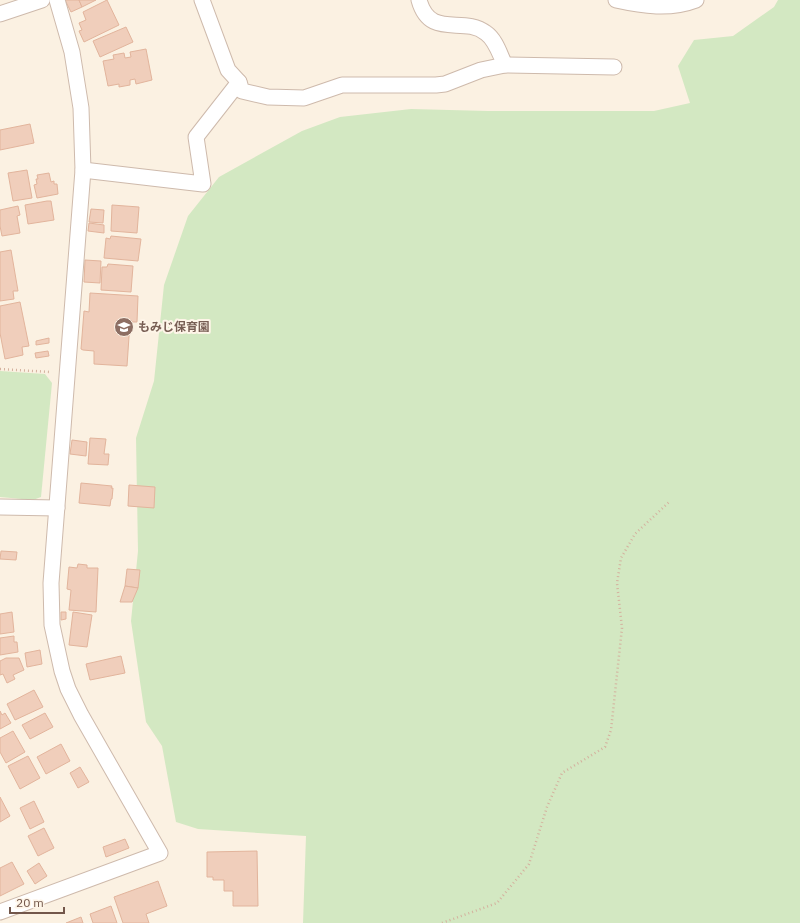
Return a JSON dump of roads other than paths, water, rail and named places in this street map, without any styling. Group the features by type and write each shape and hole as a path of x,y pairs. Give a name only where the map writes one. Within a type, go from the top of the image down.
{"street":[{"path":"0,14 42,0"},
{"path":"0,912 160,853 81,715 68,689 62,671 52,625 51,583 83,170 81,108 72,52 57,0"},
{"path":"202,0 228,70 239,82 242,91 254,95 304,98 342,85 445,84 481,70 506,65 614,67"},
{"path":"419,0 425,15 440,24 450,26 471,26 487,34 497,46 506,65"},
{"path":"616,0 653,7 684,4 696,0"},
{"path":"83,170 203,184 196,137 239,82"},
{"path":"0,507 57,508"}],"place":[{"name":"もみじ保育園","path":"124,327"}]}
